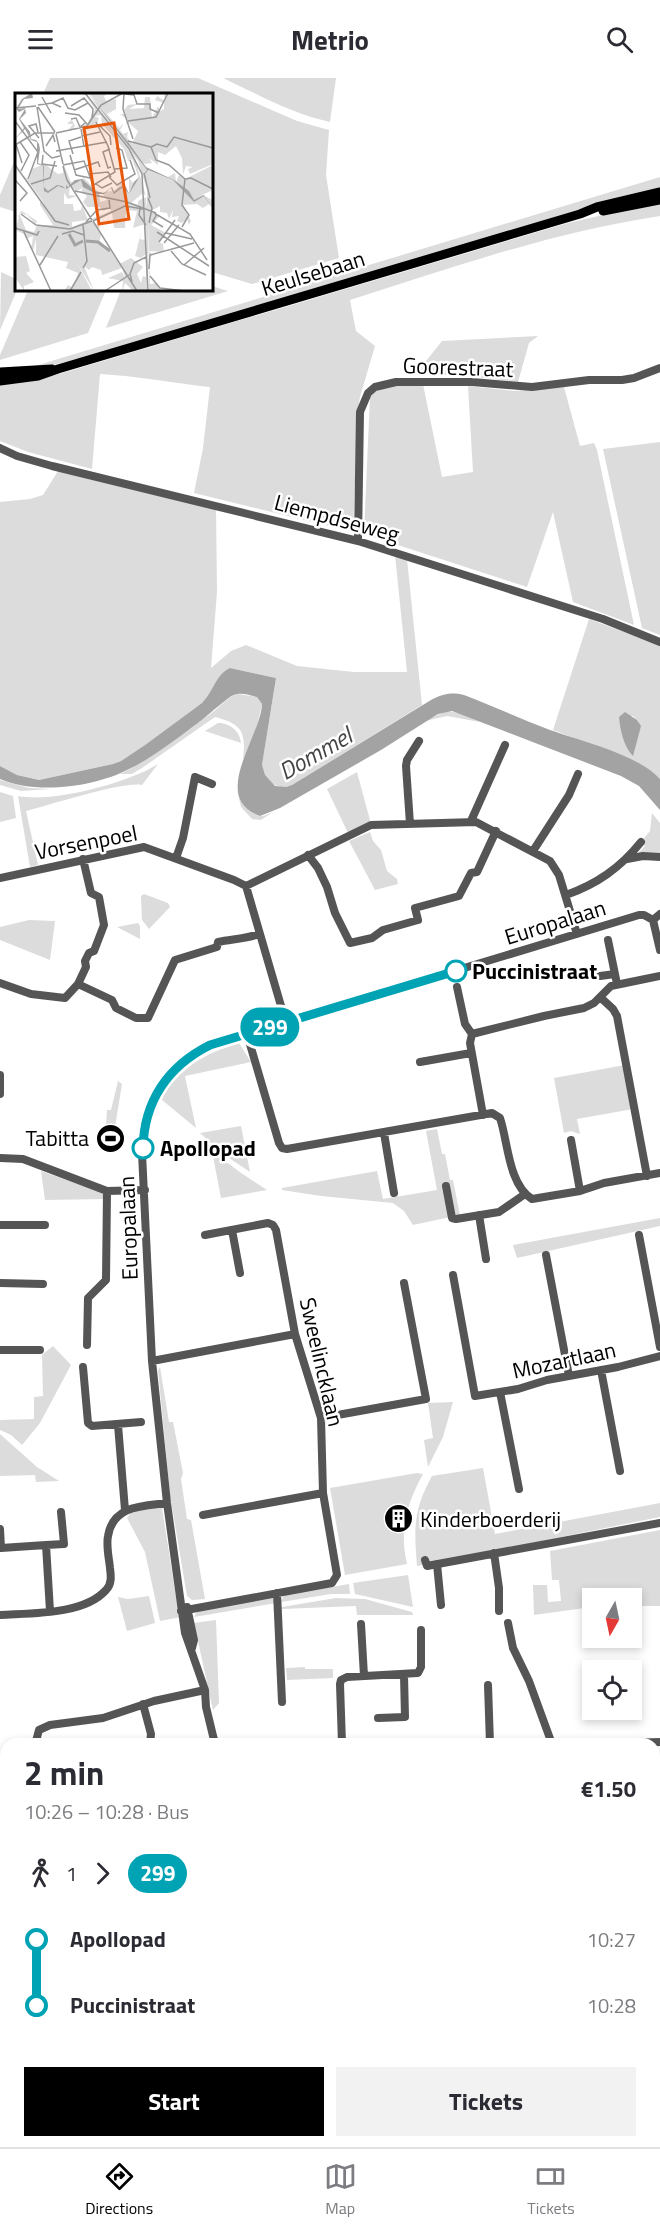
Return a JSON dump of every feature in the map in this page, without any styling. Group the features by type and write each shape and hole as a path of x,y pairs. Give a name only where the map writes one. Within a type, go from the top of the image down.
{"main road":[{"name":"Keulsebaan","path":"0,381 39,376 597,207 660,192"},
{"name":"Keulsebaan","path":"580,214 660,200"},
{"name":"Keulsebaan","path":"0,372 58,369"}],"street":[{"name":"Goorestraat","path":"358,541 360,412 364,399 375,387 386,383 408,381 472,382 532,387 589,380 628,379 660,368"},
{"name":"Liempdseweg","path":"0,448 17,456 52,466 358,541 585,613 660,642"},
{"path":"410,824 406,766 407,760 419,741"},
{"path":"471,821 505,745"},
{"path":"533,851 569,795 578,774"},
{"path":"176,858 183,838 195,777 212,784"},
{"path":"286,1023 246,886 365,827 471,821 496,831 550,861 556,867 578,934"},
{"path":"308,855 318,868 335,913 350,943 372,938 383,930 418,920 415,908 459,896 471,873 477,872 496,831"},
{"path":"566,895 597,882 627,859 641,842"},
{"name":"Vorsenpoel","path":"0,878 144,847 246,886"},
{"path":"627,859 643,856 660,857"},
{"path":"0,983 31,994 65,998 78,984 86,967 85,961 89,953 94,951 104,925 99,897 91,893 83,859"},
{"path":"660,914 653,920 660,950"},
{"name":"Europalaan","path":"214,1738 196,1662 185,1633 185,1610 167,1503 152,1361 144,1128 153,1097 172,1071 192,1053 210,1045 639,915 645,915 653,920"},
{"path":"78,984 112,1000 116,1008 136,1018 148,1018 175,960 217,947 218,942 230,939 241,940 260,934"},
{"path":"608,940 617,984"},
{"path":"600,976 615,974"},
{"path":"472,1034 584,1008 611,986 660,976"},
{"path":"457,987 465,1024 472,1034 471,1053 483,1115"},
{"path":"600,997 614,1009 618,1016 647,1176"},
{"path":"247,1035 282,1148 293,1149 492,1113 500,1118 513,1170 525,1194 532,1199 660,1173"},
{"path":"420,1062 471,1053"},
{"path":"0,1076 0,1094"},
{"path":"384,1133 394,1193"},
{"path":"571,1140 580,1191"},
{"path":"0,1158 23,1159 107,1191 145,1190"},
{"path":"446,1186 452,1218 499,1212 525,1194"},
{"path":"87,1345 88,1298 106,1280 107,1191"},
{"path":"480,1215 486,1258"},
{"name":"Sweelincklaan","path":"232,1230 268,1223 276,1230 295,1334 321,1418 322,1493 337,1570 336,1580 332,1583 276,1593"},
{"path":"0,1225 45,1225"},
{"path":"206,1235 232,1230 240,1273"},
{"path":"639,1235 660,1347"},
{"path":"546,1255 568,1376"},
{"name":"Mozartlaan","path":"453,1275 475,1396 660,1356"},
{"path":"0,1282 44,1284"},
{"path":"321,1418 426,1399 404,1283"},
{"path":"152,1361 295,1334"},
{"path":"0,1350 40,1350"},
{"path":"83,1367 88,1423 92,1426 141,1422"},
{"path":"601,1370 620,1471"},
{"path":"500,1392 519,1489"},
{"path":"118,1425 125,1510"},
{"path":"203,1515 322,1493"},
{"path":"0,1616 71,1609 99,1596 108,1588 111,1578 108,1537 111,1527 125,1510 135,1506 167,1503"},
{"path":"0,1529 1,1548 64,1544 61,1512"},
{"path":"425,1560 427,1566 660,1523"},
{"path":"46,1545 50,1611"},
{"path":"494,1553 499,1588 499,1611"},
{"path":"437,1564 441,1605"},
{"path":"185,1610 276,1593 282,1702"},
{"path":"508,1623 513,1648 529,1681 550,1738"},
{"path":"361,1624 364,1676"},
{"path":"342,1738 341,1680 346,1677 418,1673 421,1671 420,1630"},
{"path":"378,1718 405,1717 404,1675"},
{"path":"488,1685 490,1738"},
{"path":"37,1738 39,1730 50,1725 103,1719 143,1704 201,1690"},
{"path":"143,1704 151,1738"}],"shaded area":[{"path":"50,78 198,78 297,121 329,130 326,175 339,258 252,284 213,272 213,93 43,93"},
{"path":"223,78 336,78 330,122 288,109"},
{"path":"15,159 15,212 0,207 0,195"},
{"path":"660,177 660,191 84,357 46,367 25,369"},
{"path":"660,202 660,216 542,241 350,300 356,331 375,346 358,409 353,530 194,493 203,448 210,387 100,374 92,469 28,452 0,441 0,384 35,380 59,374 568,223"},
{"path":"1,272 15,279 17,291 0,330"},
{"path":"213,286 228,291 106,328 121,291 213,291"},
{"path":"28,291 106,291 88,333 0,360 0,355"},
{"path":"538,336 529,343 518,382 455,375 415,375 442,341"},
{"path":"423,384 442,477 473,472 468,386 514,391 564,387 580,446 594,443 597,450 634,625 573,602 553,512 527,587 364,534 370,396 389,386"},
{"path":"660,442 660,635 642,628 603,449"},
{"path":"58,471 216,509 217,592 211,668 231,651 246,645 297,666 354,672 407,672 395,555 407,559 422,705 292,785 281,787 268,780 262,765 276,678 230,668 221,674 202,703 121,761 39,780 17,775 0,766 0,502 30,499 43,495"},
{"path":"589,619 660,645 660,779 622,756 553,730","holes":["633,716 639,722 624,741 619,717"]},
{"path":"230,668 276,678 262,765 265,775 275,786 292,785 431,700 443,695 455,694 464,695 550,730 609,750 651,770 660,779 660,810 639,786 621,776 452,711 438,714 280,808 260,816 245,807 239,795 238,781 242,765 260,718 262,704 257,697 243,694 231,696 156,753 115,775 83,784 48,788 14,784 0,779 0,766 17,775 39,780 121,761 202,703 221,674"},
{"path":"239,694 257,697 262,704 256,730 243,760 244,743 241,731 232,723 215,717 132,774 120,774 156,753 228,699"},
{"path":"446,711 459,713 480,722 447,716 425,721"},
{"path":"625,712 637,720 641,726 633,756 625,743 620,727 619,717"},
{"path":"218,723 234,728 241,743 205,731"},
{"path":"158,764 142,785 103,790 26,811 38,865 30,867 18,796 50,797 90,790 128,778"},
{"path":"357,772 371,824 348,833 327,789"},
{"path":"0,780 29,788 51,789 21,791 0,785"},
{"path":"237,790 257,815 263,816 273,812 261,820 252,819 241,807"},
{"path":"0,792 13,796 16,818 0,822"},
{"path":"652,813 660,823 660,856 636,855 645,846 641,842 650,831"},
{"path":"370,832 373,841 381,850 387,871 397,879 398,884 375,890 349,841"},
{"path":"144,894 168,903 170,907 149,929 142,920 141,896"},
{"path":"29,920 55,921 50,960 0,940 0,927"},
{"path":"138,923 140,939 117,927"},
{"path":"239,1043 251,1062 185,1076 196,1128 162,1100 172,1083 189,1067 212,1053"},
{"path":"625,1065 633,1109 577,1119 580,1134 571,1131 564,1133 554,1078"},
{"path":"118,1081 122,1084 115,1127 106,1126 107,1110 111,1110"},
{"path":"241,1126 250,1172 223,1154 200,1133"},
{"path":"437,1129 450,1180 453,1180 460,1215 413,1225 404,1211 393,1203 282,1190 282,1188 377,1171 383,1199 437,1190 426,1131"},
{"path":"212,1151 241,1173 267,1190 221,1198"},
{"path":"41,1171 106,1194 106,1199 45,1200"},
{"path":"660,1218 660,1226 517,1258 513,1245"},
{"path":"53,1346 71,1365 40,1423 22,1445 11,1435 0,1430 0,1420 34,1419 34,1397 43,1396 42,1355"},
{"path":"160,1367 169,1422 173,1422 183,1473 181,1479 187,1519 191,1520 205,1599 192,1600 187,1596 170,1495 158,1370"},
{"path":"453,1402 443,1437 428,1467 424,1440 433,1438 428,1403"},
{"path":"0,1434 37,1467 59,1481 36,1482 35,1475 0,1476"},
{"path":"483,1468 495,1534 660,1503 660,1517 417,1566 416,1520 421,1499 432,1476"},
{"path":"417,1473 423,1474 409,1506 404,1528 407,1564 345,1575 330,1488"},
{"path":"160,1507 181,1617 160,1621 145,1552 127,1518 132,1511"},
{"path":"660,1530 660,1606 642,1606 642,1588 582,1588 582,1608 534,1615 533,1585 547,1585 548,1602 561,1601 559,1580 552,1580 550,1551"},
{"path":"408,1575 413,1607 355,1594 353,1583"},
{"path":"349,1584 350,1594 331,1594 281,1602 284,1595"},
{"path":"149,1596 155,1623 127,1631 118,1597 128,1599"},
{"path":"272,1597 276,1603 194,1617 198,1610"},
{"path":"336,1598 365,1599 412,1612 413,1615 357,1615 356,1606 282,1609 282,1607"},
{"path":"216,1620 219,1703 213,1710 194,1623"},
{"path":"305,1667 305,1669 333,1669 333,1678 287,1680 286,1668"}],"bus line":[{"name":"299","path":"143,1148 144,1128 153,1097 172,1071 192,1053 210,1045 456,971"}],"place":[{"name":"Puccinistraat","path":"456,971"},
{"name":"Tabitta","path":"110,1138"},
{"name":"Apollopad","path":"143,1148"},
{"name":"Kinderboerderij","path":"399,1519"}],"water label":[{"name":"Dommel","path":"315,753"}]}
